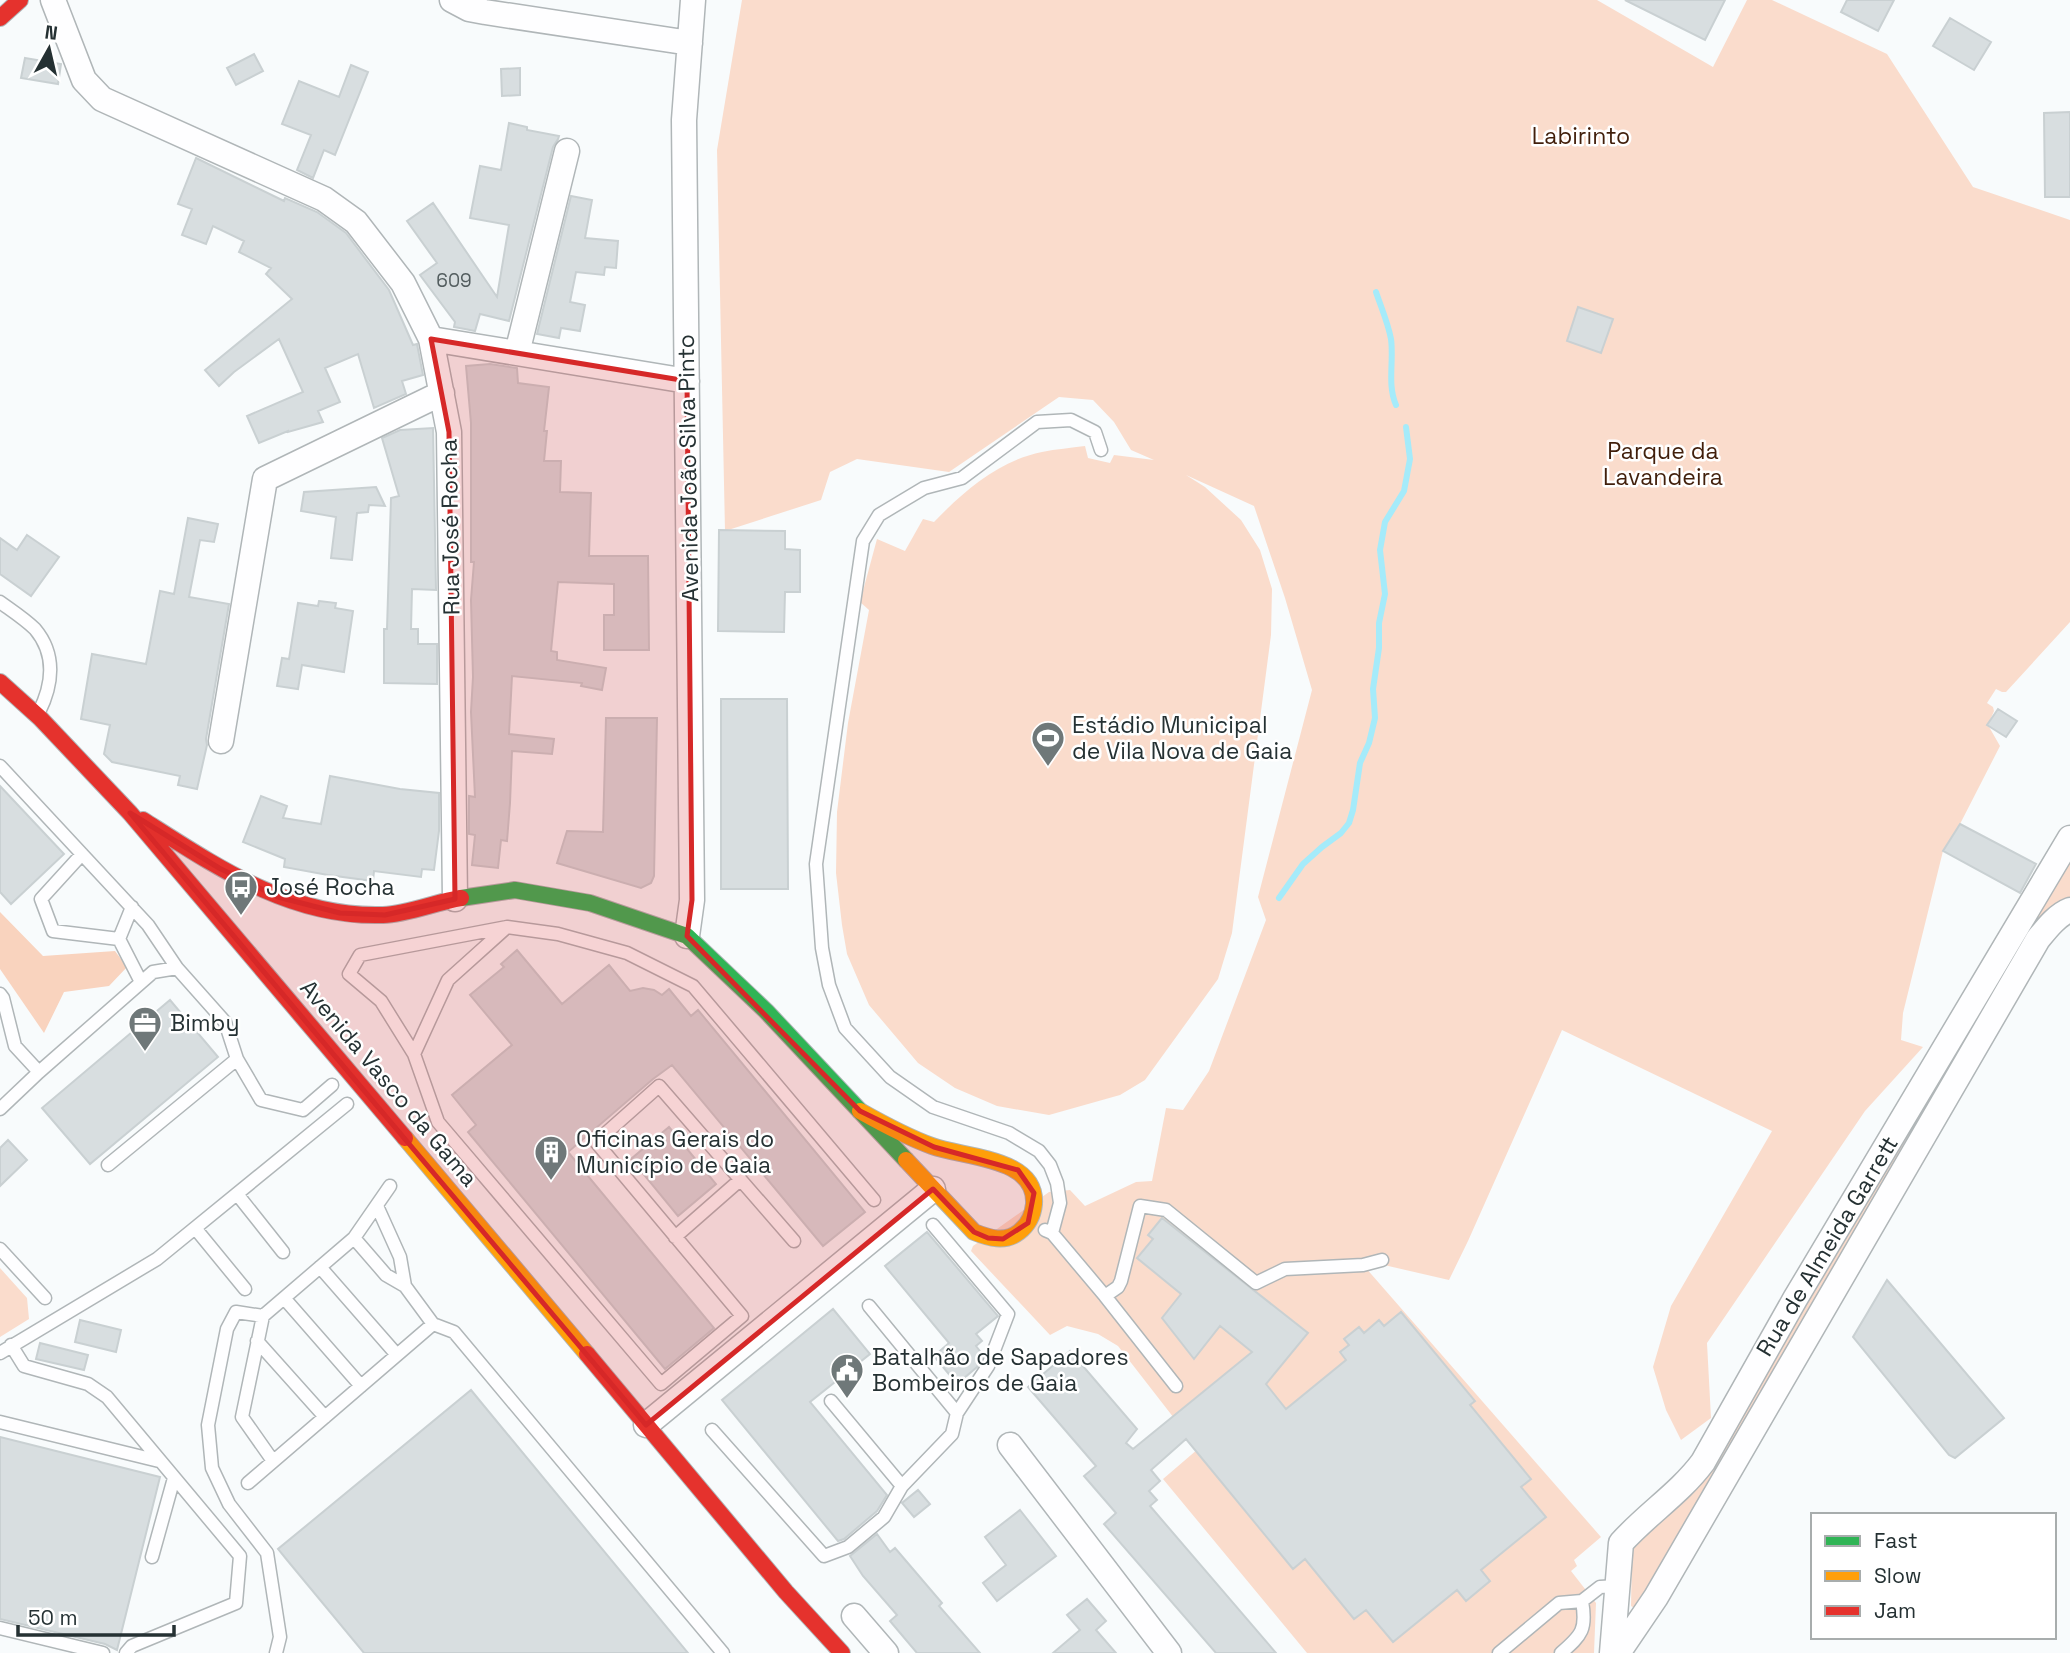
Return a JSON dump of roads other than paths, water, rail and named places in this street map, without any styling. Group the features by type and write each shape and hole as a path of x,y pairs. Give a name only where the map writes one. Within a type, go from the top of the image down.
{"main road":[{"path":"0,18 20,0"},
{"name":"Avenida Vasco da Gama","path":"0,682 38,715 130,813 646,1424 726,1529 842,1653"},
{"path":"130,813 219,869 278,897 340,913 385,915 455,899 514,890 590,903 687,936 766,1011 860,1111 936,1168"},
{"name":"Avenida Vasco da Gama","path":"328,1080 352,1110"},
{"path":"860,1111 895,1130 936,1168 974,1232 988,1238 1003,1239 1018,1233 1028,1223 1034,1208 1034,1193 1028,1180 1018,1170 973,1156 936,1168"}],"street":[{"name":"Rua José Rocha","path":"53,0 84,80 102,99 324,199 356,222 404,283 431,339 449,432 455,899"},
{"path":"452,0 469,9 485,12 690,43"},
{"name":"Avenida João Silva Pinto","path":"687,936 692,900 684,120 693,0"},
{"path":"517,353 566,151"},
{"path":"431,339 687,381"},
{"path":"221,741 265,479 442,393"},
{"name":"Rua de Almeida Garrett","path":"1612,1653 1621,1543 1689,1480 1703,1462 1795,1299 2070,838"},
{"name":"Rua de Almeida Garrett","path":"1618,1653 1656,1597 2032,948 2051,923 2070,910"},
{"path":"646,1424 936,1168"},
{"path":"1010,1445 1169,1653"},
{"path":"854,1616 886,1653"}],"lane":[{"path":"1052,1233 1060,1203 1058,1183 1050,1165 1039,1151 1009,1133 933,1107 890,1077 845,1028 830,985 822,948 816,864 863,541 879,515 924,488 962,478 1037,422 1071,420 1095,432 1101,450"},
{"path":"0,601 33,627 44,642 49,655 51,667 47,695 38,715"},
{"path":"0,766 148,925 177,968 225,1022 237,1059 261,1100 303,1110 328,1080"},
{"path":"82,854 41,899 53,931 119,939"},
{"path":"132,907 119,939 141,982"},
{"path":"414,1054 448,980 507,926"},
{"path":"794,1241 659,1086 596,1142 742,1316 662,1384 438,1122 414,1054 381,1001 349,974 360,955 507,926 558,934 628,953 693,986 874,1200"},
{"path":"0,1109 153,972 177,968"},
{"path":"0,994 15,1046 39,1072"},
{"path":"108,1165 237,1059"},
{"path":"0,1353 157,1259 237,1194 352,1110"},
{"path":"676,1237 740,1180"},
{"path":"274,1461 242,1417 262,1316 354,1238 390,1186"},
{"path":"237,1194 283,1252"},
{"path":"377,1206 400,1257 405,1286"},
{"path":"1105,1296 1118,1287 1121,1281 1140,1206 1166,1210 1256,1283 1285,1269 1363,1265 1382,1261"},
{"path":"1028,1223 1052,1233 1176,1386"},
{"path":"712,1430 824,1556 848,1547 884,1517 902,1486 952,1434 957,1413 988,1366 1008,1314 933,1226"},
{"path":"195,1228 245,1289"},
{"path":"354,1238 386,1275 405,1286 433,1324 454,1332 723,1653"},
{"path":"0,1248 45,1298"},
{"path":"320,1267 397,1355"},
{"path":"284,1298 361,1386"},
{"path":"869,1306 957,1413"},
{"path":"262,1316 236,1312 227,1329 208,1425 212,1468 229,1504 267,1553 280,1637 276,1653"},
{"path":"248,1483 433,1324"},
{"path":"257,1341 325,1417"},
{"path":"11,1345 24,1366 88,1384 107,1397 240,1556 236,1602 132,1646 126,1653"},
{"path":"831,1401 902,1486"},
{"path":"0,1422 159,1461"},
{"path":"152,1557 174,1478"},
{"path":"1499,1653 1559,1603 1582,1601 1600,1587 1618,1586"},
{"path":"1561,1653 1581,1633 1585,1616 1582,1601"},
{"path":"0,1628 103,1653"}],"waterway":[{"path":"1376,292 1391,339 1391,381 1396,405"},
{"path":"1279,898 1303,864 1341,833 1349,823 1353,810 1360,763 1369,743 1375,718 1373,689 1379,648 1379,623 1385,594 1380,550 1385,522 1404,491 1410,459 1406,427"}],"place":[{"name":"Estádio Municipal de Vila Nova de Gaia","path":"1048,768"},
{"name":"José Rocha","path":"241,917"},
{"name":"Bimby","path":"145,1053"},
{"name":"Oficinas Gerais do Município de Gaia","path":"551,1182"},
{"name":"Batalhão de Sapadores Bombeiros de Gaia","path":"847,1400"}],"park label":[{"name":"Labirinto","path":"1581,136"},
{"name":"Parque da Lavandeira","path":"1663,464"}]}
